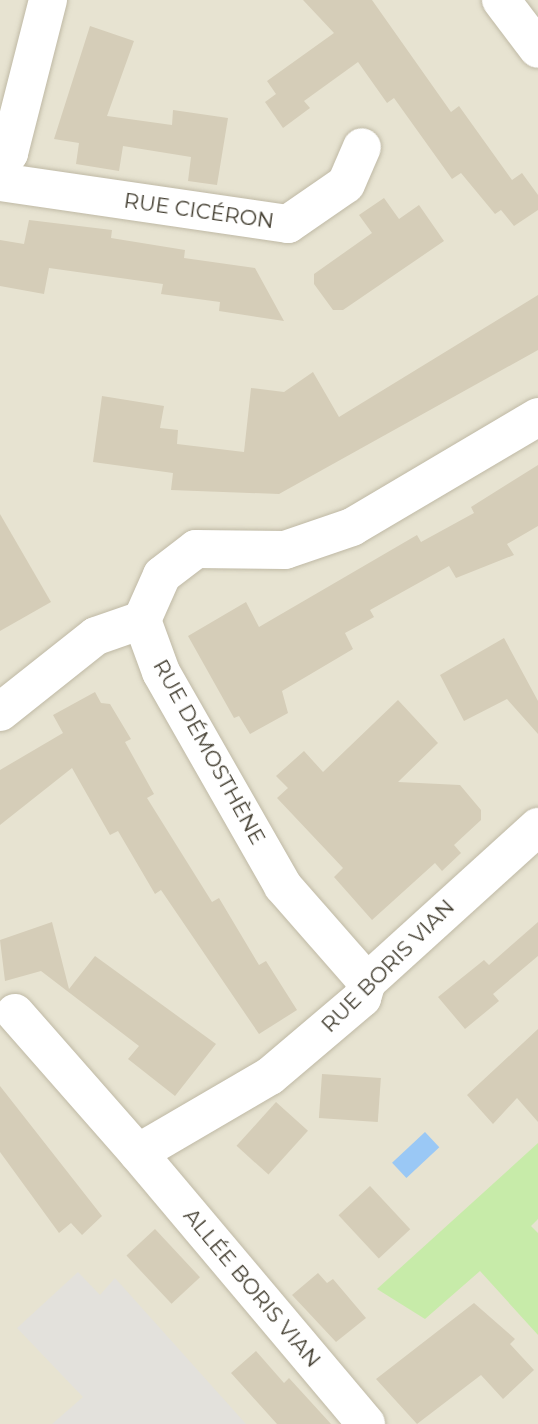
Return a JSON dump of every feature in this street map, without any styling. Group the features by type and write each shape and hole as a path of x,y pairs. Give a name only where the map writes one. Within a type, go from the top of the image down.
{"street":[{"path":"0,166 9,153 48,0"},
{"path":"500,0 538,48"},
{"name":"RUE CICÉRON","path":"0,182 288,224 346,184 362,147"},
{"path":"0,712 96,636 142,620 162,575 196,550 285,550 352,527 538,417"},
{"name":"RUE DÉMOSTHÈNE","path":"142,620 161,672 283,886 367,982"},
{"name":"RUE BORIS VIAN","path":"138,1153 270,1076 362,998 367,982 538,827"},
{"path":"15,1013 138,1153"},
{"name":"ALLÉE BORIS VIAN","path":"138,1153 366,1424"}],"shaded area":[{"path":"0,0 538,0 538,1424 0,1424"},
{"path":"78,1272 100,1295 115,1278 246,1424 52,1424 83,1397 17,1328"}],"green space":[{"path":"538,1143 538,1219 531,1226 538,1233 538,1335 480,1271 425,1319 377,1289"}],"water":[{"path":"425,1132 439,1147 406,1178 392,1163"}],"building":[{"path":"303,0 372,0 451,112 459,106 512,180 522,173 538,195 538,210 514,226 501,210 495,214 461,173 452,179 394,98 387,103 358,62 304,101 310,108 283,128 265,102 276,94 267,81 334,33"},
{"path":"90,26 134,41 107,116 172,125 173,110 228,118 217,185 188,181 191,157 123,146 119,171 76,164 79,143 54,139"},
{"path":"384,198 399,219 419,205 444,241 343,310 333,310 314,284 314,274 372,233 359,215"},
{"path":"29,220 112,230 111,238 185,250 184,258 255,268 284,321 219,311 220,302 161,294 163,284 49,268 44,294 0,286 0,240 24,244"},
{"path":"538,295 538,350 279,494 171,490 173,473 93,462 102,396 164,406 160,428 178,430 177,444 244,452 251,388 284,392 313,372 339,417"},
{"path":"538,465 538,526 507,544 514,555 456,578 449,566 370,610 374,617 345,633 353,649 282,691 288,713 250,734 239,716 234,718 188,636 246,602 259,627 417,535 421,542 474,513 471,507"},
{"path":"0,514 51,602 0,631"},
{"path":"504,638 538,701 538,734 507,699 464,721 440,675"},
{"path":"95,692 101,703 110,704 131,739 125,742 154,794 147,798 212,902 219,898 259,965 266,961 297,1010 259,1034 161,890 155,894 118,831 110,835 72,768 0,825 0,770 63,733 53,715"},
{"path":"398,700 438,743 398,782 460,785 481,810 481,820 454,845 461,853 442,871 435,863 372,920 334,877 343,868 277,798 288,788 276,776 304,751 323,772"},
{"path":"52,922 69,989 95,956 216,1044 175,1096 128,1059 139,1046 41,971 5,981 0,940"},
{"path":"538,922 538,956 493,994 499,1001 465,1029 438,997 484,960 489,965"},
{"path":"538,1029 538,1122 517,1098 493,1124 467,1095"},
{"path":"322,1074 381,1078 378,1122 319,1118"},
{"path":"0,1086 102,1216 82,1235 71,1223 59,1233 0,1152"},
{"path":"276,1102 308,1131 268,1175 237,1146"},
{"path":"370,1186 410,1229 379,1258 339,1215"},
{"path":"155,1229 200,1277 171,1304 126,1256"},
{"path":"318,1273 327,1283 333,1279 366,1318 336,1342 292,1295"},
{"path":"474,1303 515,1339 510,1344 534,1370 503,1399 481,1375 417,1424 376,1379"},
{"path":"256,1351 284,1383 289,1378 331,1424 277,1424 231,1373"}]}
